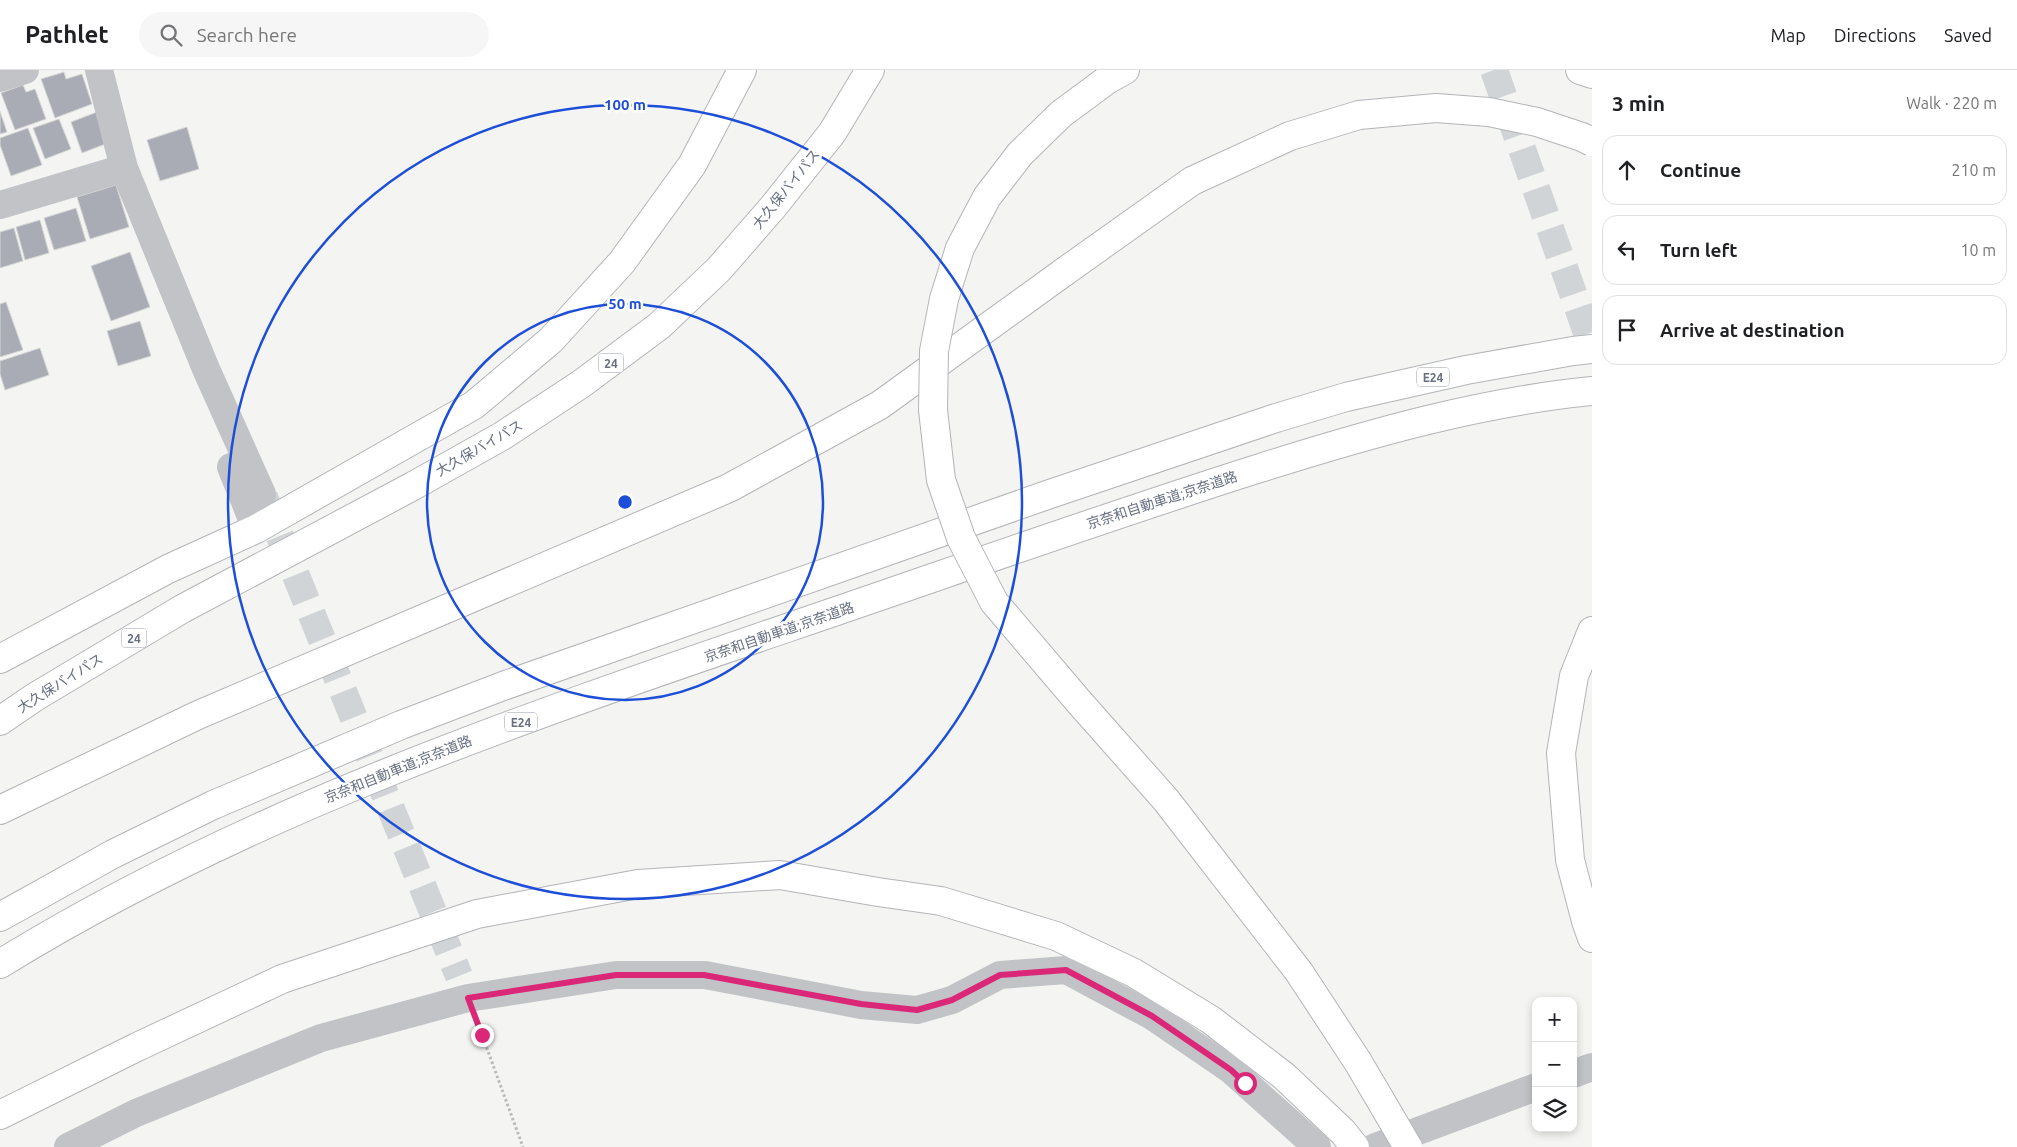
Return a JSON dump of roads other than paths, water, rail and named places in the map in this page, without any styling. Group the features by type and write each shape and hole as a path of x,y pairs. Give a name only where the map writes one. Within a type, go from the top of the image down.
{"highway":[{"path":"0,659 168,569 256,529 474,406 551,340 622,262 692,165 742,70"},
{"name":"大久保バイパス","path":"0,721 35,697 182,609 404,491 502,436 581,384 652,332 719,269 773,208 832,133 870,70"},
{"path":"1580,70 1592,74"},
{"path":"1116,75 1061,114 1020,154 987,197 960,248 944,299 934,351 933,410 941,480 961,538 994,602 1166,800 1299,972 1358,1062 1408,1147"},
{"path":"0,810 198,716 729,488 880,405 1192,181 1290,136 1359,115 1436,108 1489,112 1537,122 1592,142"},
{"name":"E24","path":"0,917 114,854 213,805 400,725 512,683 1050,494 1276,418 1346,397 1466,370 1592,349"},
{"name":"京奈和自動車道;京奈道路","path":"0,964 130,890 230,841 321,799 414,761 518,723 1064,532 1173,495 1289,459 1361,438 1476,409 1592,391"},
{"path":"1589,929 1570,860 1561,753 1574,676 1592,631"},
{"path":"0,1115 137,1047 282,979 477,914 638,884 780,875 941,901 1056,936 1134,973 1211,1020 1284,1076 1355,1147"}],"street":[{"path":"0,78 26,70"},
{"path":"99,70 124,168 199,352 262,494"},
{"path":"0,205 124,168"},
{"path":"199,352 192,376 256,529"},
{"path":"68,1147 136,1113 321,1038 463,987 616,975 704,975 861,1004 917,1010 952,1000 1000,975 1066,970 1152,1016 1231,1070 1317,1147"},
{"path":"1577,1073 1592,1067"},
{"path":"1375,1147 1532,1089"}],"tunnel":[{"path":"1494,70 1592,347"},
{"path":"264,497 459,976"}]}
